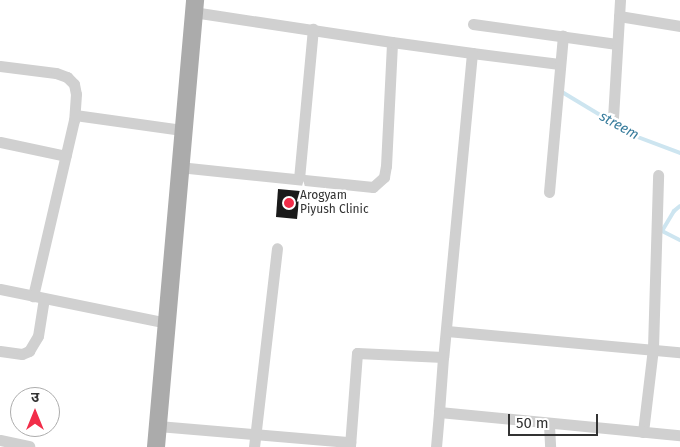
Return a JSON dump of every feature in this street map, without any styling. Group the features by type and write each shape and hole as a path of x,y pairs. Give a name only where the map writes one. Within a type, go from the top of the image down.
{"main road":[{"path":"156,447 194,6"}],"street":[{"path":"613,118 620,0"},
{"path":"194,6 313,30 559,64"},
{"path":"619,16 680,26"},
{"path":"473,24 617,44"},
{"path":"298,179 313,30"},
{"path":"549,192 563,36"},
{"path":"179,167 366,188 379,184 384,177 392,42"},
{"path":"436,447 472,53"},
{"path":"0,66 56,73 67,77 74,84 76,94 75,115 38,298 38,336 29,351 22,354 0,351"},
{"path":"75,115 182,130"},
{"path":"0,142 66,156"},
{"path":"643,432 653,348 658,175"},
{"path":"254,447 277,248"},
{"path":"0,289 167,323"},
{"path":"447,331 653,348 680,352"},
{"path":"158,426 256,433 350,445 358,353 443,357"},
{"path":"439,412 549,425 680,436"},
{"path":"549,425 550,447"},
{"path":"0,440 29,446"}],"building":[{"path":"278,189 300,191 297,219 276,217"}],"waterway":[{"name":"streem","path":"562,92 635,136 680,153"},
{"name":"streem","path":"680,206 674,211 662,231 680,240"}],"place":[{"name":"Arogyam Piyush Clinic","path":"289,203"}]}
